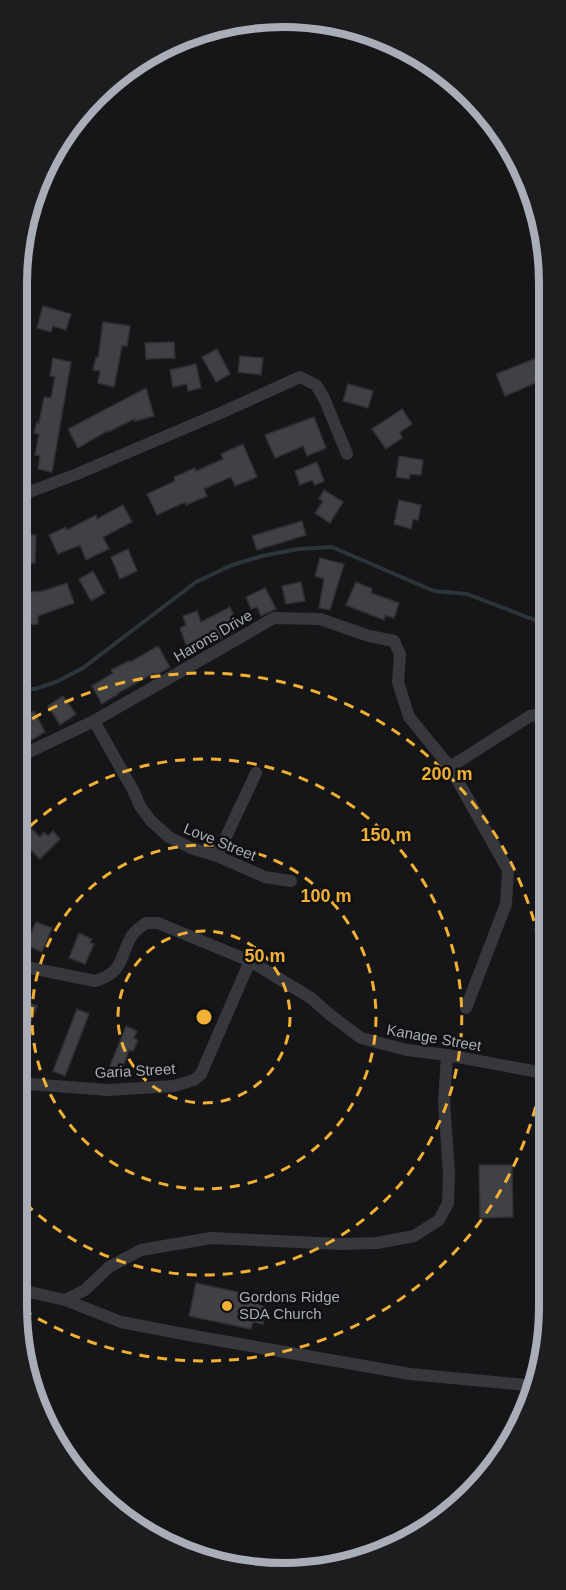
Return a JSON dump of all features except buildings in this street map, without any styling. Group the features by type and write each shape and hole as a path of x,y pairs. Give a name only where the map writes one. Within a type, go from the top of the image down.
{"street":[{"path":"27,493 225,411 300,377 316,385 324,398 347,454"},
{"name":"Harons Drive","path":"27,753 94,721 274,618 320,619 369,636 394,641 400,654 398,682 409,717 450,767 508,870 506,904 466,1008"},
{"path":"450,767 530,717 539,715"},
{"name":"Love Street","path":"94,721 140,806 151,821 169,837 266,877 291,881"},
{"path":"217,856 256,773"},
{"name":"Kanage Street","path":"27,967 95,981 107,977 118,968 132,935 146,923 158,923 250,961 311,998 361,1038 407,1050 539,1072"},
{"name":"Garia Street","path":"27,1084 108,1090 174,1086 194,1080 201,1074 250,961"},
{"path":"65,1300 86,1290 109,1267 141,1250 211,1238 340,1244 377,1243 414,1236 439,1220 448,1203 449,1174 444,1101 447,1055"},
{"path":"27,1291 65,1300 121,1322 194,1336 410,1374 526,1385"}],"waterway":[{"path":"27,689 35,689 56,682 83,668 196,582 232,565 298,549 332,547 434,591 467,594 539,622"}],"place":[{"name":"Gordons Ridge SDA Church","path":"227,1306"}]}
